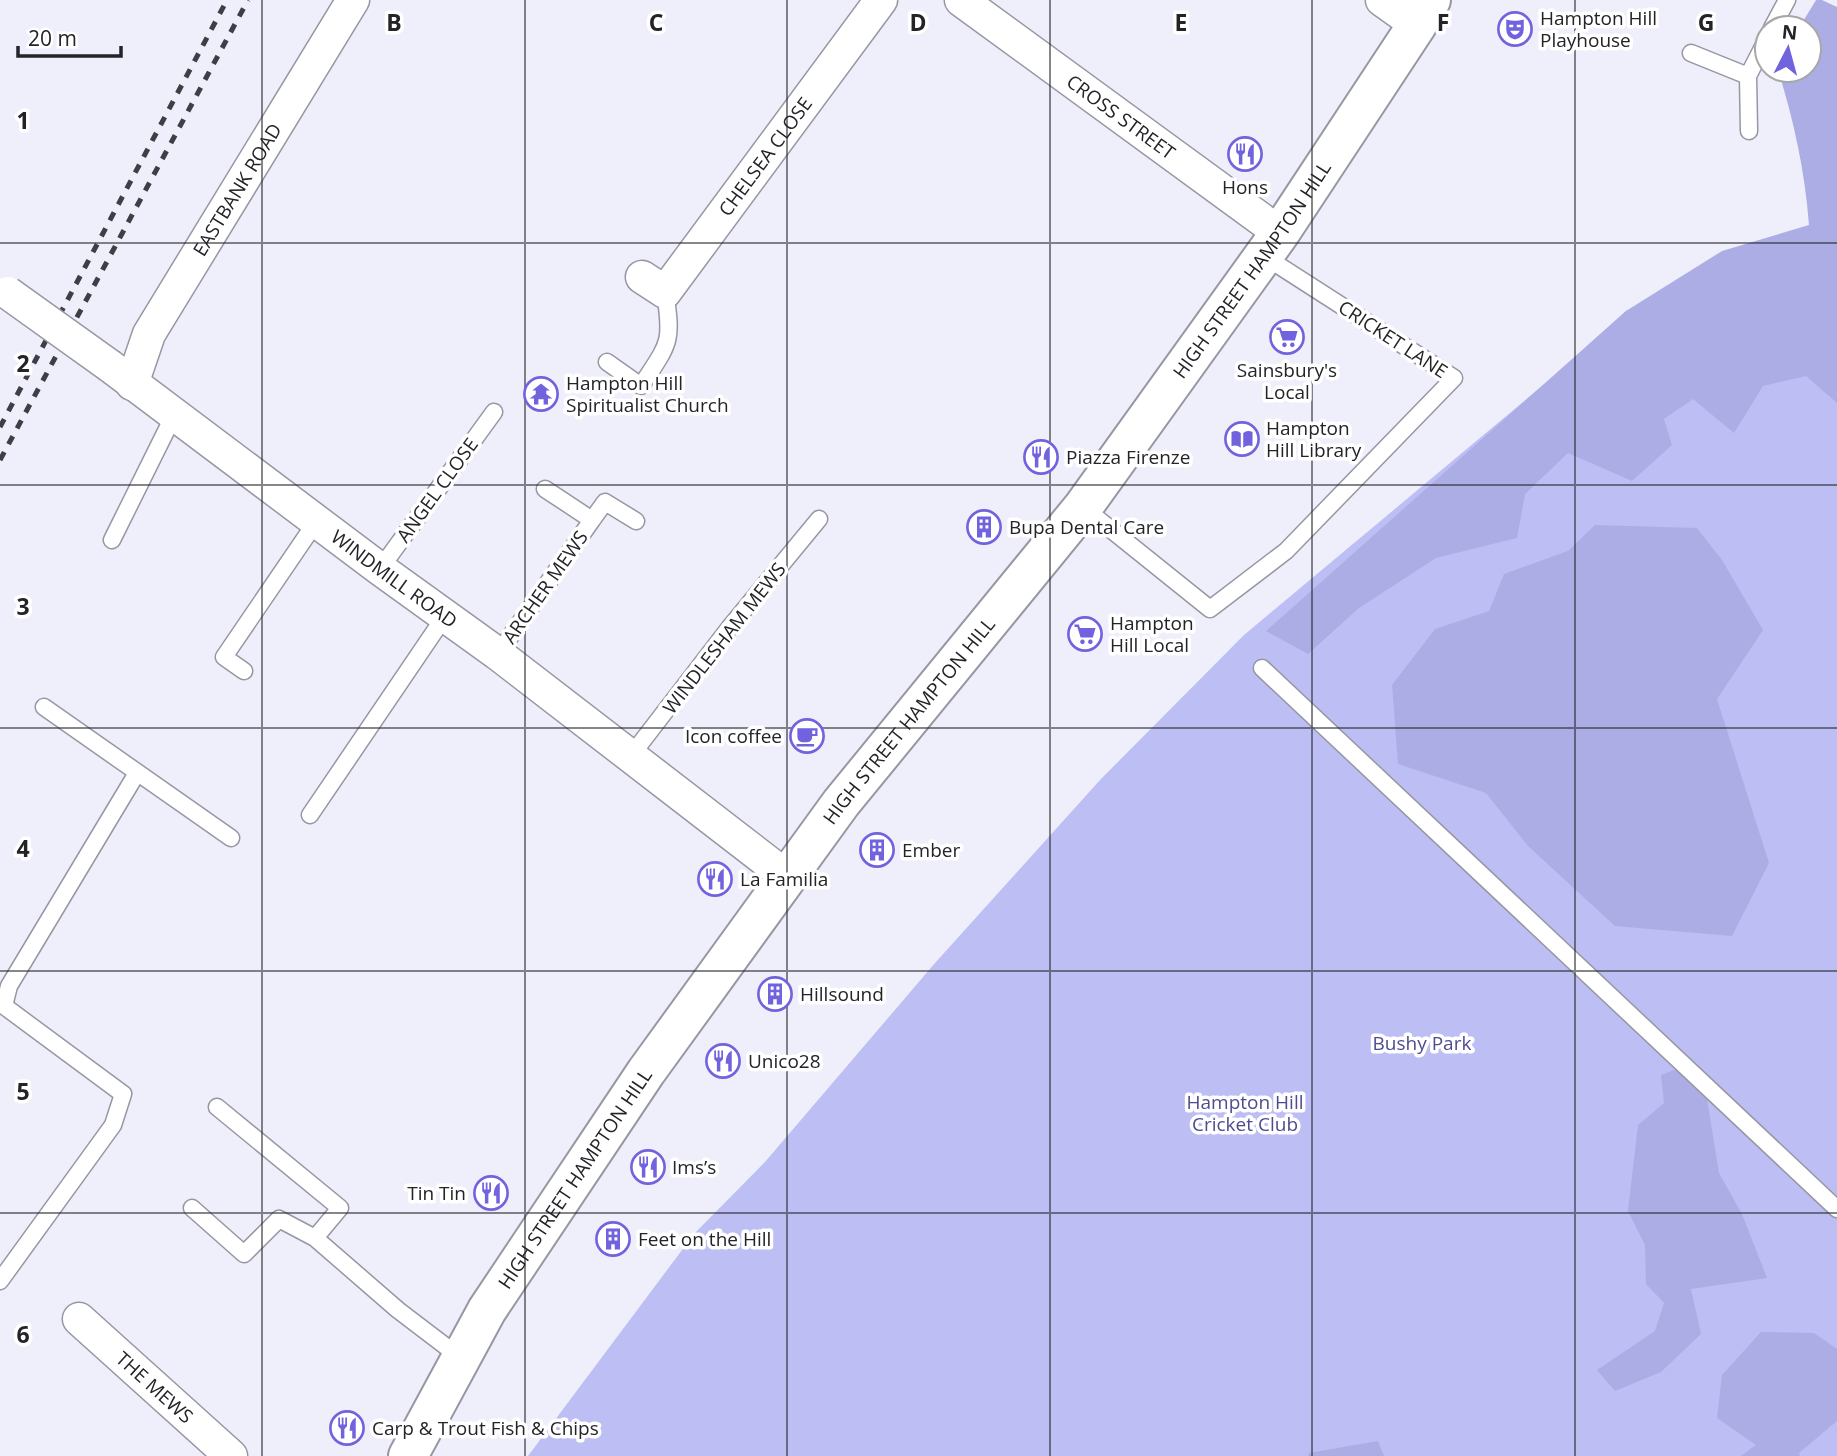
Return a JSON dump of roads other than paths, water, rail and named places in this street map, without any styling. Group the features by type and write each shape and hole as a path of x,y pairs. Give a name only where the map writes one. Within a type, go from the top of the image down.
{"main road":[{"name":"HIGH STREET HAMPTON HILL","path":"408,1456 486,1310 639,1083 841,803 1083,507 1272,244 1424,12"}],"street":[{"name":"EASTBANK ROAD","path":"121,375 149,334 353,0"},
{"name":"CHELSEA CLOSE","path":"653,285 881,0"},
{"name":"CROSS STREET","path":"961,0 1272,244"},
{"path":"1382,0 1424,12"},
{"name":"WINDMILL ROAD","path":"4,290 498,654 786,876"},
{"name":"THE MEWS","path":"79,1319 231,1456"}],"lane":[{"path":"1691,53 1748,76"},
{"path":"1749,131 1748,76 1753,66"},
{"name":"CRICKET LANE","path":"1083,507 1210,609 1286,551 1454,378 1272,244"},
{"path":"607,362 641,386 668,345 671,327 653,285"},
{"name":"ANGEL CLOSE","path":"380,569 494,412"},
{"path":"112,540 174,415"},
{"path":"544,489 592,520 605,502 636,521"},
{"name":"WINDLESHAM MEWS","path":"630,757 730,627 818,519"},
{"name":"ARCHER MEWS","path":"498,654 592,520"},
{"path":"244,671 224,657 316,522"},
{"path":"310,814 444,616"},
{"path":"1262,668 1837,1209"},
{"path":"44,707 231,838"},
{"path":"0,1281 114,1125 122,1094 4,1006 9,986 137,773"},
{"path":"0,967 15,976"},
{"path":"217,1107 340,1208 315,1238"},
{"path":"192,1208 244,1254 279,1219 315,1238 398,1310 461,1358"}],"railway":[{"path":"0,427 227,0"},
{"path":"0,460 248,0"}],"place":[{"name":"Hampton Hill Playhouse","path":"1515,29"},
{"name":"Hons","path":"1245,154"},
{"name":"Sainsbury's Local","path":"1287,337"},
{"name":"Hampton Hill Spiritualist Church","path":"541,394"},
{"name":"Hampton Hill Library","path":"1242,439"},
{"name":"Piazza Firenze","path":"1041,457"},
{"name":"Bupa Dental Care","path":"984,527"},
{"name":"Hampton Hill Local","path":"1085,634"},
{"name":"Icon coffee","path":"807,736"},
{"name":"Ember","path":"877,850"},
{"name":"La Familia","path":"715,879"},
{"name":"Hillsound","path":"775,994"},
{"name":"Unico28","path":"723,1061"},
{"name":"Ims’s","path":"648,1167"},
{"name":"Tin Tin","path":"491,1193"},
{"name":"Feet on the Hill","path":"613,1239"},
{"name":"Carp & Trout Fish & Chips","path":"347,1428"}],"park label":[{"name":"Bushy Park","path":"1422,1043"},
{"name":"Hampton Hill Cricket Club","path":"1245,1113"}]}
